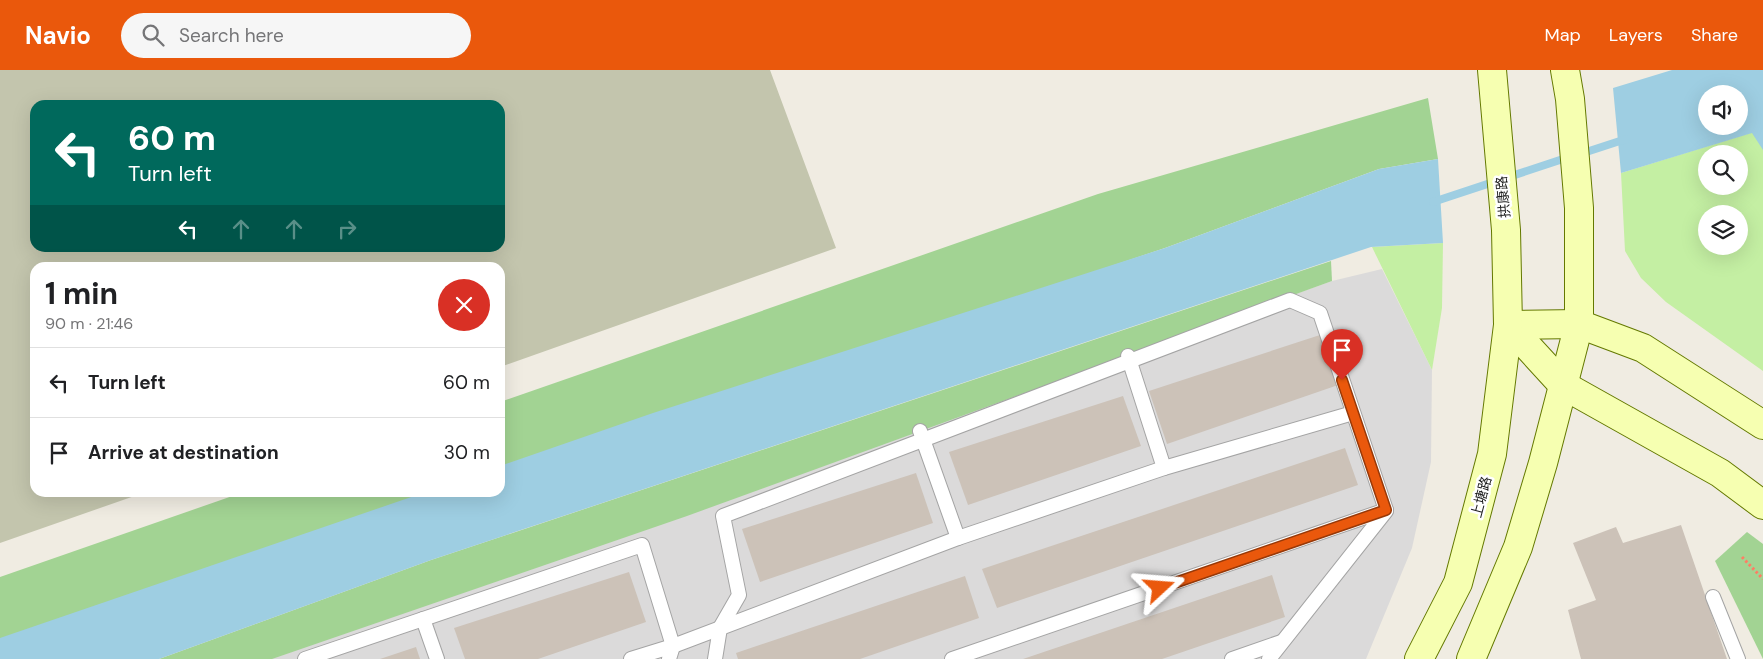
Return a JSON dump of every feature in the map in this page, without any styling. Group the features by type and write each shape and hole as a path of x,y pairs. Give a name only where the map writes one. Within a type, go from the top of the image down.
{"main road":[{"name":"拱康路","path":"1492,70 1506,230 1508,325"},
{"path":"1471,659 1518,548 1543,463 1579,324 1579,208 1570,98 1565,70"},
{"path":"1508,325 1579,324 1643,348 1763,425"},
{"path":"1508,325 1563,385 1720,473 1763,505"},
{"name":"上塘路","path":"1419,659 1458,582 1492,454 1508,325"}],"lane":[{"path":"715,659 720,628 739,595 723,516 1290,300 1320,313 1386,510"},
{"path":"1128,356 1164,468"},
{"path":"632,659 671,652 720,628 958,538 1164,468 1353,413"},
{"path":"920,430 958,538"},
{"path":"1269,659 1386,510"},
{"path":"952,659 1386,510"},
{"path":"304,659 642,546 671,652"},
{"path":"1713,597 1738,659"},
{"path":"423,619 437,659"},
{"path":"1232,659 1282,642"}],"path":[{"path":"1742,557 1763,579"}],"shaded area":[{"path":"0,70 770,70 836,248 505,365 505,262 30,262 30,497 132,497 0,543"},
{"path":"1382,269 1432,370 1431,462 1412,548 1366,659 264,659 1332,281"}],"green space":[{"path":"1428,98 1438,159 1379,169 1165,248 505,469 505,400 1098,194"},
{"path":"1763,129 1763,371 1666,302 1641,278 1625,251 1621,173 1698,149 1698,195 1748,195 1748,145 1711,145"},
{"path":"1443,243 1442,308 1432,370 1372,247"},
{"path":"1331,261 1332,281 687,516 272,659 159,659 431,560"},
{"path":"230,497 426,497 0,640 0,577"},
{"path":"1747,532 1763,544 1763,659 1715,561"}],"water":[{"path":"1672,70 1763,70 1763,150 1752,133 1748,134 1748,85 1698,85 1698,135 1745,135 1713,145 1698,145 1698,149 1621,173 1613,88"},
{"path":"1438,159 1443,243 1371,247 431,560 159,659 0,659 0,638 411,497 505,497 505,464 653,413 1165,248 1379,169"}],"building":[{"path":"1323,334 1341,384 1167,444 1149,391"},
{"path":"1123,396 1141,446 968,505 949,452"},
{"path":"1345,448 1358,485 997,608 982,569"},
{"path":"916,473 933,523 760,582 742,529"},
{"path":"1681,525 1727,659 1581,659 1568,610 1596,600 1573,543 1616,527 1623,543"},
{"path":"629,572 646,622 538,659 465,659 454,628"},
{"path":"1272,575 1285,617 1162,659 1023,659"},
{"path":"965,576 979,618 860,659 738,659 736,653"},
{"path":"416,647 420,659 380,659"}],"waterway":[{"path":"1580,154 1626,139"},
{"path":"1433,202 1569,157"}],"route":[{"path":"1160,588 1386,510 1342,380"}]}
